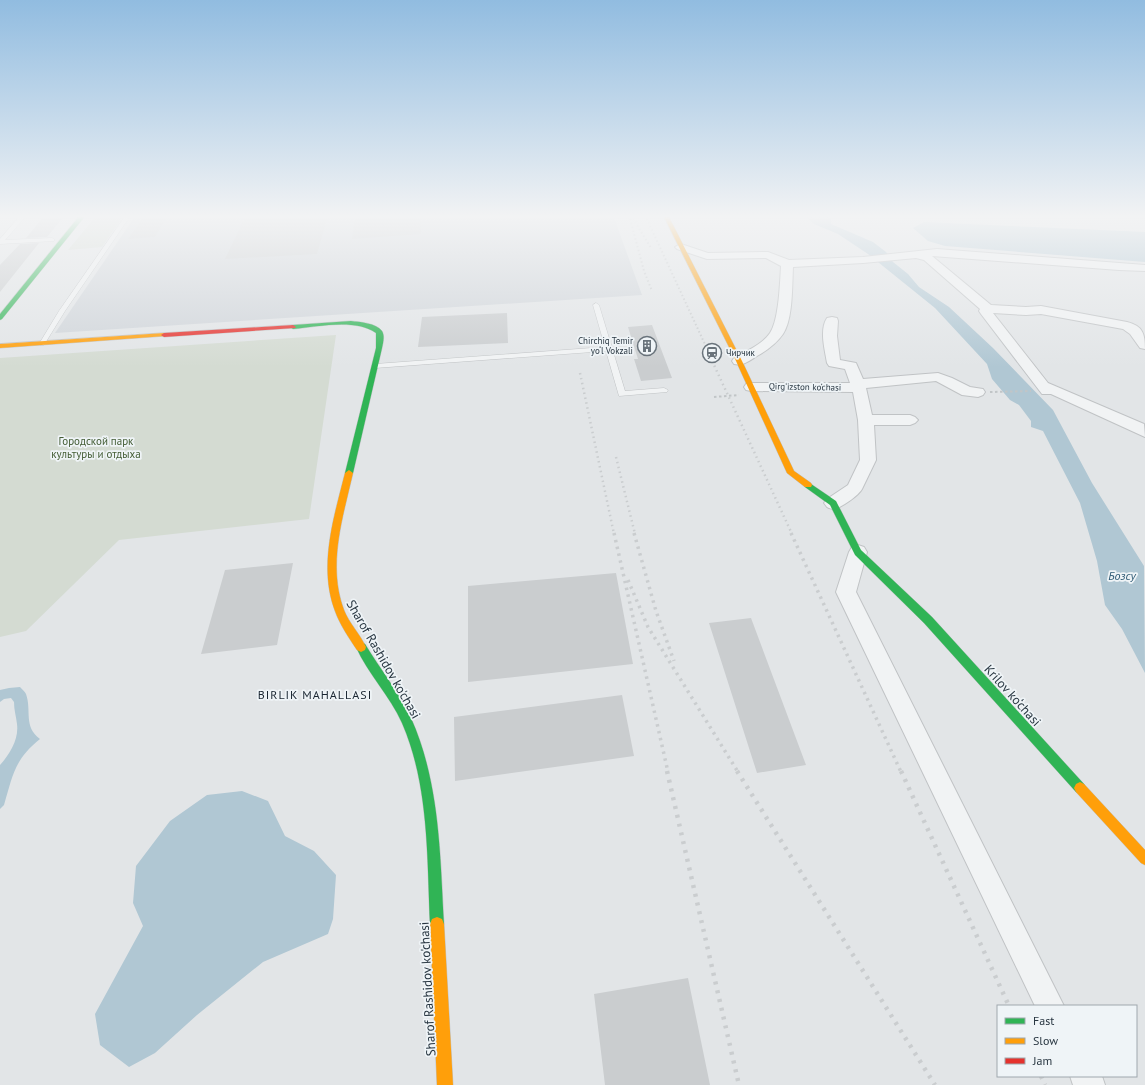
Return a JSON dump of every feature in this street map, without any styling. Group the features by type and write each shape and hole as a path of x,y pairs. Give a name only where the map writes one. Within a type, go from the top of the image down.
{"street":[{"path":"0,303 31,266"},
{"path":"0,318 42,266"},
{"name":"Qirg‘izston ko‘chasi","path":"690,266 739,361 791,473 833,503 858,552"},
{"path":"739,361 766,345 777,332 784,302 787,266"},
{"path":"935,266 988,309 1026,311 1041,310 1127,326 1135,330 1145,345"},
{"path":"1022,266 1097,273 1145,275"},
{"path":"1102,266 1145,268"},
{"path":"988,309 985,312 1046,388 1139,428 1145,432"},
{"name":"Qirg‘izston ko‘chasi","path":"832,320 830,336 834,362 851,366 858,386 866,420 868,460 854,489 833,503"},
{"name":"Sharof Rashidov ko'chasi","path":"42,344 340,324 370,326 377,331 380,338 375,366 332,546 332,576 338,608 362,650 400,709 411,733 421,762 428,794 432,828 445,1085"},
{"path":"0,346 42,344"},
{"name":"Qirg‘izston ko‘chasi","path":"752,390 858,386 938,377 967,392 978,392"},
{"path":"866,420 910,420"},
{"path":"858,552 846,592 1050,1005"},
{"name":"Krilov ko‘chasi","path":"858,552 928,620 1145,859"}],"lane":[{"path":"42,344 62,311 93,266"},
{"path":"596,305 622,394 664,390"},
{"path":"375,366 608,349"}],"path":[{"path":"978,392 1046,388"},
{"path":"714,397 752,390"}],"shaded area":[{"path":"101,266 631,266 642,295 55,333"}],"green space":[{"name":"Городской парк культуры и отдыха","path":"336,335 309,519 119,540 26,631 0,637 0,358"}],"water":[{"name":"Бозсу","path":"882,266 898,266 908,274 919,287 949,307 993,348 1053,410 1092,483 1144,566 1145,673 1122,629 1105,605 1097,561 1080,503 1043,431 1031,427 1031,421 1019,405 1010,400 992,379 987,364 935,308"},
{"path":"20,687 26,694 28,700 31,729 40,739 31,747 20,761 12,776 4,805 0,809 0,765 13,746 17,735 17,724 14,702 11,698 4,699 0,702 0,690"},
{"path":"242,791 268,801 285,836 314,851 336,875 333,919 328,934 263,962 197,1015 155,1053 129,1067 100,1045 95,1014 143,926 133,903 136,866 170,821 207,795"}],"building":[{"path":"0,266 21,266 0,292"},
{"path":"507,313 508,343 418,347 422,317"},
{"name":"Chirchiq Temir yo‘l Vokzali","path":"652,325 672,378 641,381 634,359 638,359 628,327"},
{"path":"293,563 277,645 201,654 225,570"},
{"path":"616,573 633,664 468,682 468,586"},
{"path":"751,618 806,765 757,773 709,623"},
{"path":"622,695 634,756 455,781 454,717"},
{"path":"688,978 710,1085 605,1085 594,994"}],"railway":[{"path":"643,266 652,291"},
{"path":"668,266 709,353"},
{"path":"708,352 792,534"},
{"path":"580,373 614,534"},
{"path":"616,457 635,534"},
{"path":"614,533 668,772"},
{"path":"634,533 656,611 674,661"},
{"path":"791,533 901,772"},
{"path":"628,580 648,627 738,772"},
{"path":"667,771 739,1085"},
{"path":"737,771 935,1085"},
{"path":"901,771 1009,1005"},
{"path":"1041,1077 1045,1085"}],"traffic: fast":[{"path":"0,318 42,266"},
{"path":"293,327 351,323 372,327 379,332 379,348 349,473"},
{"path":"808,485 833,503 858,552 928,620 1080,788"},
{"path":"361,647 397,702 407,722 423,771 431,822 437,924"}],"traffic: slow":[{"path":"691,266 739,361 791,473 808,485"},
{"path":"0,346 164,335"},
{"path":"349,473 334,541 332,575 334,592 339,609 346,624 361,647"},
{"path":"1080,788 1145,859"},
{"path":"437,924 445,1085"}],"traffic: jam":[{"path":"164,335 293,327"}],"place":[{"name":"Chirchiq Temir yo‘l Vokzali","path":"647,346"},
{"name":"Чирчик","path":"712,353"}],"district":[{"name":"BIRLIK MAHALLASI","path":"315,695"}]}
